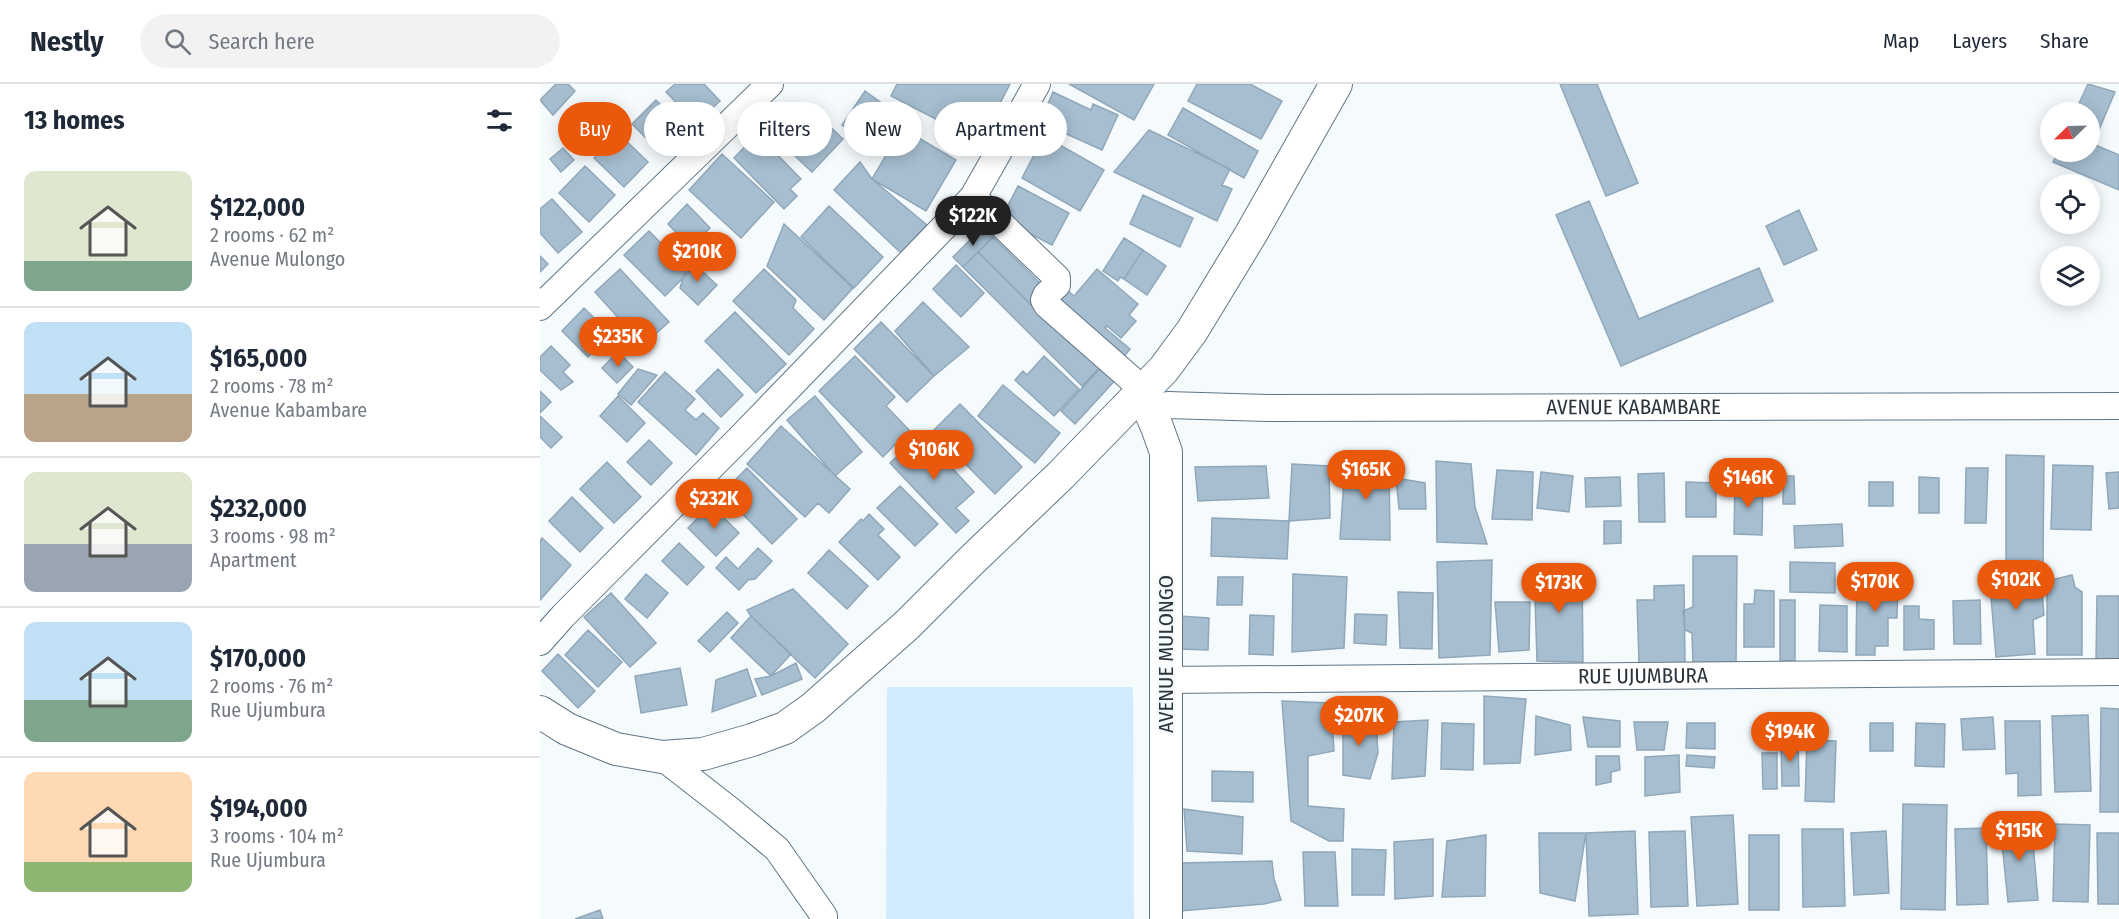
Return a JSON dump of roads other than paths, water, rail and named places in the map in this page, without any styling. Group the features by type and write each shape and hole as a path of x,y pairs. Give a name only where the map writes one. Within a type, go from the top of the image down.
{"street":[{"path":"540,307 770,84"},
{"path":"540,642 563,615 974,197 1037,84"},
{"path":"540,712 567,729 616,749 662,757 703,754 752,740 785,728 813,708 907,626 1061,475 1146,401 1251,234 1336,84"},
{"path":"974,197 1057,278 1057,285 1044,300 1047,305 1116,365 1146,401"},
{"name":"AVENUE KABAMBARE","path":"1146,401 1168,405 1267,408 2119,406"},
{"name":"AVENUE MULONGO","path":"1146,401 1166,452 1166,919"},
{"name":"RUE UJUMBURA","path":"1166,680 2119,672"},
{"path":"662,757 777,849 824,919"}]}
